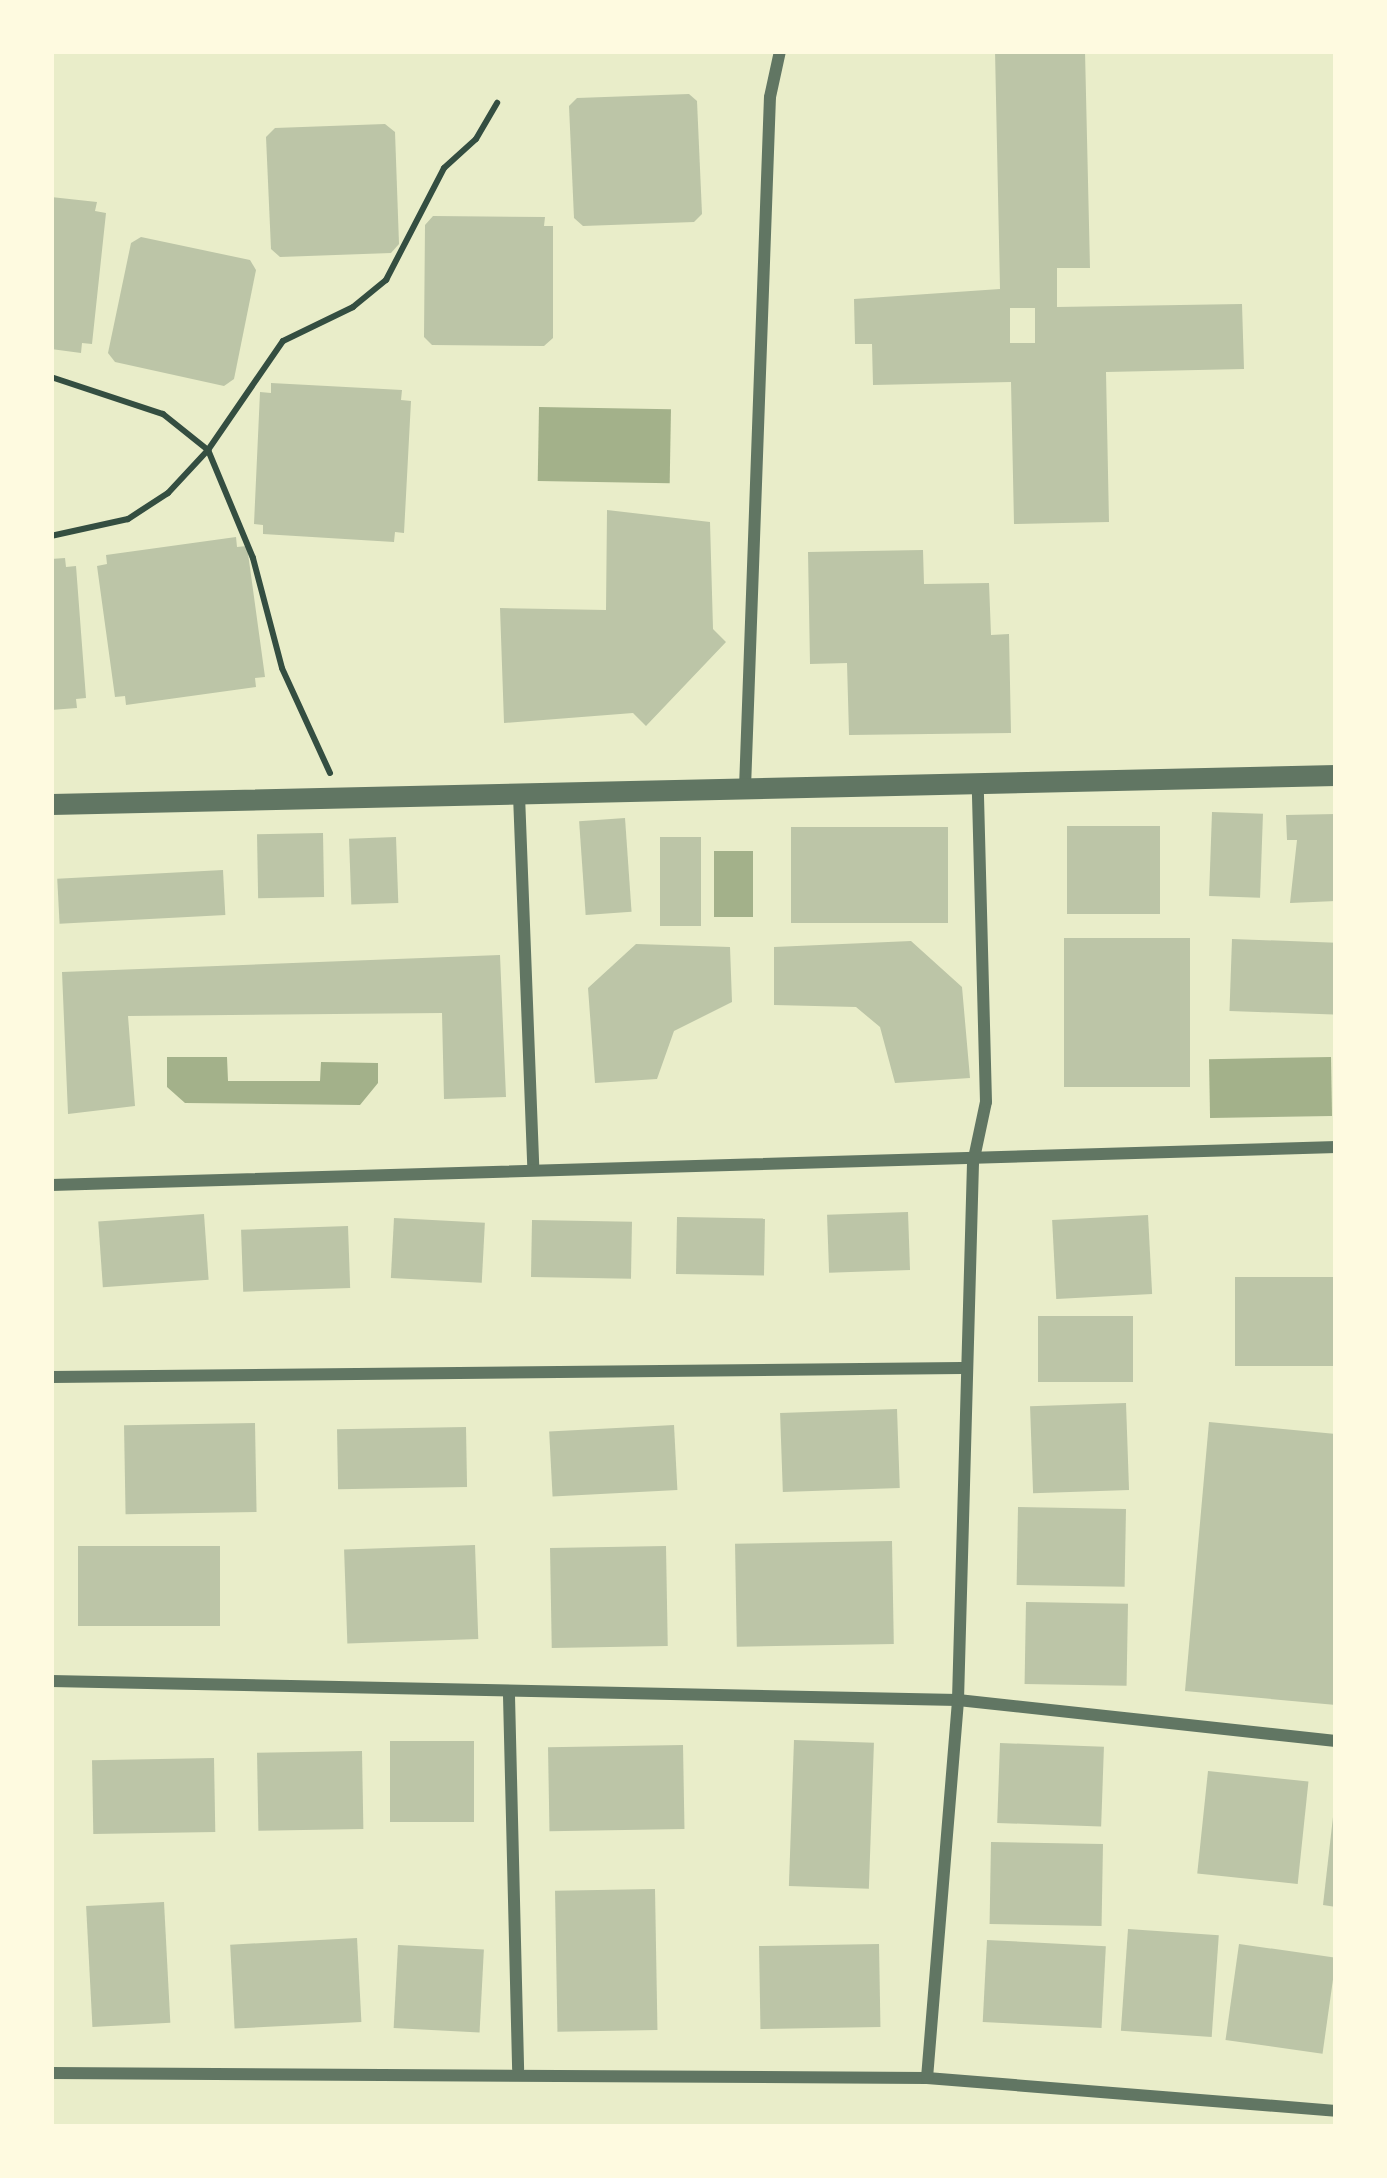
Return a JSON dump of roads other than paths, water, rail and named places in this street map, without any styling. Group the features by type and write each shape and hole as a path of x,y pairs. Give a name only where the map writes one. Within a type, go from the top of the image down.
{"street":[{"path":"745,788 770,97 780,51"},
{"path":"51,804 745,788 978,788 1336,775"},
{"path":"927,2078 958,1700 962,1368 973,1163 986,1102 978,788"},
{"path":"519,795 533,1165"},
{"path":"51,1185 533,1165 973,1163 1336,1147"},
{"path":"51,1377 962,1368"},
{"path":"51,1681 509,1696 958,1700 1336,1741"},
{"path":"509,1696 518,2069"},
{"path":"51,2073 518,2069 927,2078 1336,2111"}]}
